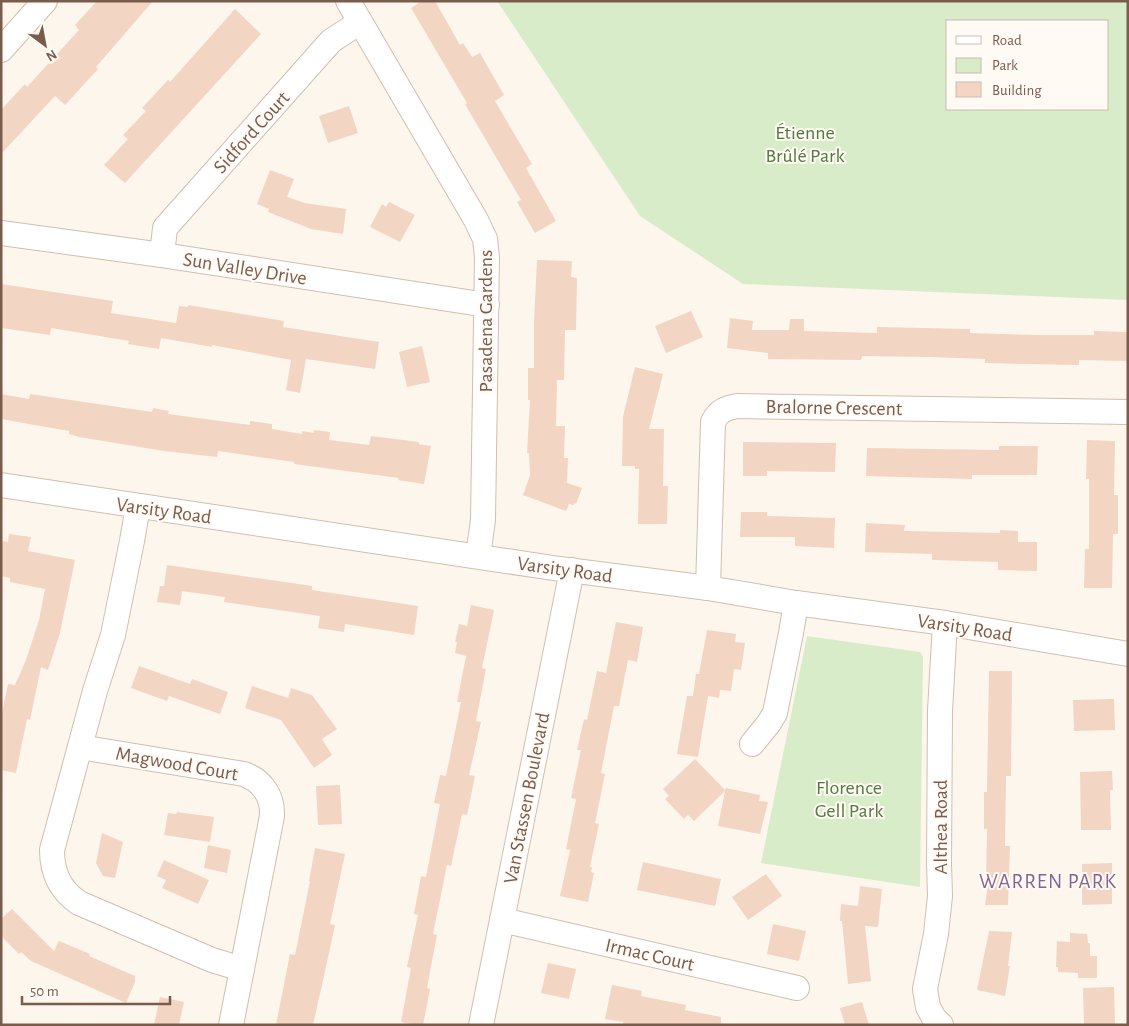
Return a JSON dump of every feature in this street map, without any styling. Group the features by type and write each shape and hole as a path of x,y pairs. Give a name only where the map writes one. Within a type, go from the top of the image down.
{"street":[{"path":"1,50 46,1"},
{"name":"Pasadena Gardens","path":"348,1 476,220 484,239 487,258 488,306 483,520 478,556"},
{"name":"Sidford Court","path":"162,254 165,228 331,41 360,22"},
{"name":"Sun Valley Drive","path":"1,234 162,254 488,306"},
{"name":"Bralorne Crescent","path":"708,588 713,422 716,416 725,409 737,406 1128,412"},
{"name":"Varsity Road","path":"1,485 572,570 708,588 796,603 945,623 1128,654"},
{"path":"138,506 113,635 95,691 52,850 53,868 61,885 79,903 212,960 242,969"},
{"name":"Van Stassen Boulevard","path":"480,1025 572,570"},
{"path":"752,744 775,713 796,603"},
{"name":"Althea Road","path":"941,1025 928,1008 925,990 936,934 940,896 940,711 945,623"},
{"name":"Magwood Court","path":"80,747 244,774 254,778 266,790 272,805 272,816 231,1025"},
{"name":"Irmac Court","path":"502,920 797,988"}],"green space":[{"name":"Étienne Brûlé Park","path":"497,1 1128,1 1128,300 743,284 640,216"},
{"name":"Florence Gell Park","path":"807,636 920,652 923,657 920,887 761,863"}],"building":[{"path":"97,1 153,1 96,67 98,69 65,105 55,96 1,154 1,110 25,84 27,87 79,30 75,25"},
{"path":"422,1 435,1 460,45 463,43 472,57 480,53 504,95 495,101 532,164 526,168 556,221 535,233 517,202 521,200 411,8"},
{"path":"235,9 261,34 125,183 104,165 128,139 123,135 146,111 142,108 168,80 170,82"},
{"path":"349,106 358,133 328,143 319,116"},
{"path":"270,170 294,179 287,197 305,203 346,209 343,234 311,229 268,212 269,209 257,204"},
{"path":"389,202 415,215 400,242 370,227 382,204 386,207"},
{"path":"537,260 572,261 571,277 577,278 576,330 565,330 564,380 557,380 556,426 565,426 564,458 568,458 567,483 582,488 576,504 569,504 566,511 523,495 530,475 529,453 527,453 530,400 528,400 528,368 534,368"},
{"path":"1,284 113,301 111,313 176,323 179,306 188,307 188,305 284,321 283,327 379,342 375,369 306,359 300,393 286,390 291,360 212,345 212,347 161,338 159,349 128,344 129,341 51,328 50,335 1,328"},
{"path":"691,311 703,337 666,353 655,326"},
{"path":"730,318 753,321 752,330 789,330 790,319 804,319 804,331 877,333 877,327 970,329 970,333 1036,335 1094,335 1094,331 1128,332 1128,361 1079,360 1079,365 985,363 985,359 931,357 862,356 861,360 768,359 768,353 727,348"},
{"path":"422,346 430,382 407,387 399,352"},
{"path":"635,367 663,374 649,429 664,429 663,486 668,486 667,524 638,524 639,469 635,469 635,466 622,466 623,417"},
{"path":"1,394 29,399 30,394 152,412 153,408 169,411 168,414 220,421 250,425 250,421 272,424 272,429 302,434 302,431 314,433 314,430 330,432 329,440 369,445 371,436 419,442 419,444 431,446 424,484 398,480 399,478 294,464 294,462 218,451 217,457 164,451 79,437 69,434 69,431 1,419"},
{"path":"1087,440 1115,441 1114,495 1118,495 1118,534 1113,534 1112,588 1084,588 1085,549 1089,549 1089,479 1086,479"},
{"path":"743,442 836,443 835,472 767,471 767,476 743,476"},
{"path":"999,446 1038,446 1037,475 972,475 972,479 866,476 867,448 999,450"},
{"path":"741,512 767,512 767,516 835,518 834,548 795,546 795,537 740,537"},
{"path":"866,523 905,525 904,531 1000,533 1000,530 1018,531 1018,542 1037,542 1037,571 998,570 998,562 932,560 932,554 865,552"},
{"path":"9,534 31,537 28,551 75,560 60,633 48,670 41,667 30,720 27,719 16,773 1,770 1,718 8,684 15,685 26,660 39,620 45,589 10,582 10,578 1,576 1,541 8,542"},
{"path":"167,565 312,586 312,590 418,606 414,635 345,624 344,632 318,628 320,616 224,602 225,597 182,591 180,605 157,602 160,586 164,586"},
{"path":"471,605 494,610 482,668 486,669 476,721 481,722 469,775 475,776 467,815 462,814 451,866 447,865 433,934 437,935 427,988 430,989 423,1025 416,1025 401,1022 411,968 407,967 418,915 414,914 421,876 426,877 440,804 434,803 440,775 446,776 461,702 457,702 466,656 455,653 457,642 455,642 459,624 467,626"},
{"path":"616,622 643,627 637,662 628,660 619,706 614,706 601,773 605,774 595,823 599,824 590,867 592,867 591,872 594,873 588,902 560,896 570,850 566,849 576,799 571,798 581,750 577,750 584,719 587,720 597,671 606,673"},
{"path":"707,630 736,634 735,642 745,643 741,670 734,669 731,691 720,690 719,698 708,696 698,757 677,754 687,696 693,696 696,674 699,674"},
{"path":"139,666 190,684 192,679 228,692 220,714 169,696 167,701 131,688"},
{"path":"989,671 1012,671 1011,776 1006,776 1005,846 1010,846 1008,905 985,905 988,884 986,884 987,829 984,829 984,792 987,792"},
{"path":"252,686 288,698 291,688 312,695 337,729 322,739 332,755 314,768 281,720 245,708"},
{"path":"1114,699 1115,730 1074,731 1073,700"},
{"path":"695,759 725,790 726,788 760,795 759,801 768,802 760,834 718,826 725,791 694,821 688,815 684,819 665,799 669,796 663,789"},
{"path":"1112,771 1113,790 1110,790 1111,830 1081,830 1080,772"},
{"path":"340,785 342,824 318,825 316,786"},
{"path":"177,812 214,817 210,842 164,835 168,813 176,814"},
{"path":"102,833 123,842 115,878 103,876 96,863"},
{"path":"208,845 231,850 227,873 204,868"},
{"path":"315,848 345,854 330,924 335,925 324,976 313,1025 276,1025 290,954 295,955"},
{"path":"164,860 209,880 198,904 162,888 166,880 157,876"},
{"path":"643,862 721,879 715,906 637,890"},
{"path":"1112,863 1112,904 1082,905 1082,864"},
{"path":"766,874 782,896 748,920 732,897"},
{"path":"860,886 882,889 878,927 865,926 871,981 848,984 842,921 840,921 841,904 858,906"},
{"path":"12,909 54,951 59,941 135,976 135,982 126,1003 31,961 21,952 19,954 1,936 1,919"},
{"path":"773,924 806,931 799,961 767,954"},
{"path":"989,931 1012,932 1008,966 1010,966 1005,996 977,990"},
{"path":"1070,933 1087,934 1088,943 1090,943 1090,956 1097,956 1097,978 1078,978 1078,973 1058,972 1058,967 1056,967 1057,941 1070,942"},
{"path":"548,963 576,969 569,999 541,993"},
{"path":"612,985 642,991 641,996 686,1005 685,1010 721,1017 721,1025 623,1025 623,1022 605,1019"},
{"path":"1114,987 1115,1025 1084,1025 1083,988"},
{"path":"160,997 184,1002 179,1025 154,1025"},
{"path":"862,1002 869,1025 845,1025 840,1008"}],"district":[{"name":"WARREN PARK","path":"1048,881"}]}
